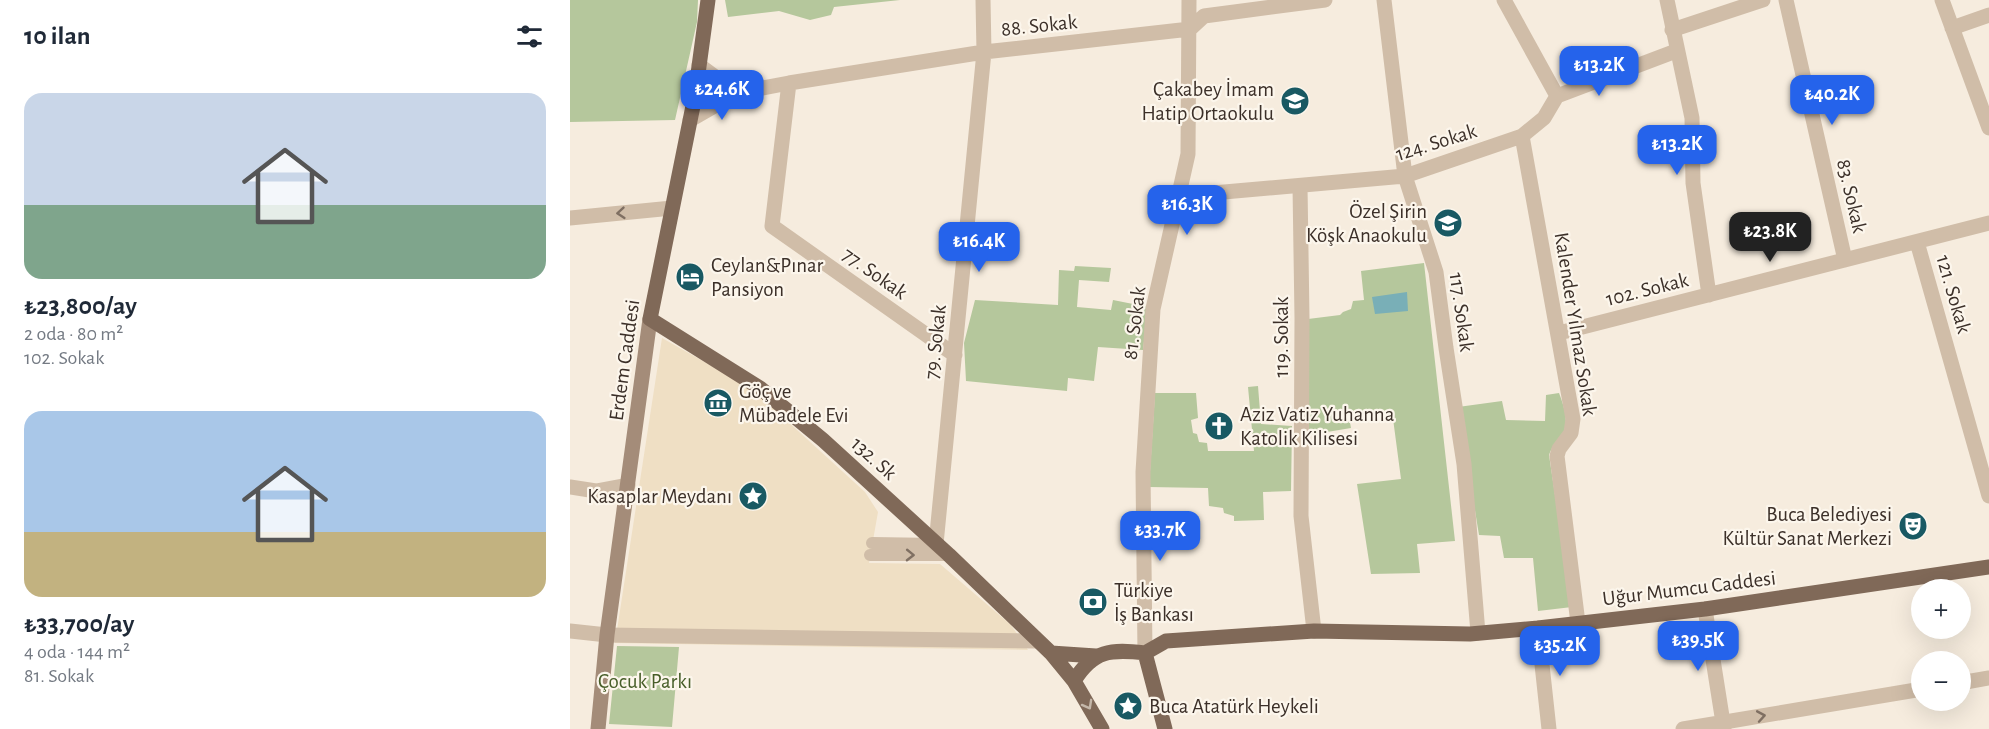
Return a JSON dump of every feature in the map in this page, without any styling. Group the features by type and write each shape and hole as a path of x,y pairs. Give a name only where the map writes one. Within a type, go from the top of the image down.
{"main road":[{"name":"Erdem Caddesi","path":"598,729 607,635 650,319 690,120 708,0"},
{"name":"132. Sk","path":"650,319 760,388 823,440 949,555 1051,653 1074,681 1102,729"},
{"name":"Uğur Mumcu Caddesi","path":"1145,653 1167,641 1314,632 1478,633 1538,628 1705,609 1989,567"},
{"path":"1051,653 1096,656 1112,651 1145,653 1162,727"},
{"path":"1074,681 1083,667 1096,656"}],"street":[{"name":"79. Sokak","path":"936,544 984,52 983,0"},
{"name":"81. Sokak","path":"1145,653 1143,472 1153,309 1188,154 1189,0"},
{"name":"88. Sokak","path":"690,120 737,93 789,83 984,52 1190,29 1204,16 1325,0"},
{"name":"117. Sokak","path":"1384,0 1406,176 1436,272 1464,464 1478,633"},
{"path":"1504,0 1557,96 1676,51"},
{"path":"1667,0 1692,118 1694,183 1709,295"},
{"path":"1672,30 1763,0"},
{"name":"83. Sokak","path":"1786,0 1845,260"},
{"path":"1942,0 1989,128"},
{"path":"1952,28 1989,15"},
{"path":"699,65 737,93"},
{"name":"77. Sokak","path":"789,83 772,226 955,355"},
{"name":"124. Sokak","path":"1179,196 1406,176 1522,136 1544,118 1557,96"},
{"name":"Kalender Yılmaz Sokak","path":"1522,136 1573,419 1571,433 1559,449 1557,456 1578,623"},
{"name":"119. Sokak","path":"1300,186 1301,516 1314,632"},
{"path":"570,218 672,208"},
{"name":"102. Sokak","path":"1559,333 1989,223"},
{"name":"121. Sokak","path":"1917,242 1989,496"},
{"path":"570,487 596,491 627,485"},
{"path":"1705,609 1724,726"},
{"path":"1538,628 1549,729"},
{"path":"570,631 607,635 1037,641"},
{"path":"1971,680 1989,678"},
{"path":"1683,729 1724,726 1911,691"}],"lane":[{"path":"936,544 871,549 949,555"}],"green space":[{"path":"570,0 698,0 697,22 675,120 570,122"},
{"path":"725,0 900,0 834,7 831,15 810,20 779,11 728,17"},
{"path":"1424,263 1455,541 1417,544 1420,573 1371,574 1357,484 1401,479 1392,411 1349,417 1351,428 1309,435 1308,319 1340,315 1351,309 1353,301 1364,300 1361,271"},
{"path":"1075,266 1111,268 1109,282 1079,280 1077,307 1111,310 1113,300 1148,307 1143,350 1098,347 1094,381 1068,378 1067,391 966,381 964,343 975,300 1058,305 1059,270 1074,271"},
{"path":"1258,386 1261,424 1292,426 1291,491 1263,492 1264,520 1234,521 1234,516 1224,513 1223,508 1209,506 1208,488 1149,487 1155,393 1196,393 1198,418 1191,420 1193,433 1197,434 1199,442 1207,443 1208,451 1254,451 1248,387"},
{"path":"1559,393 1566,422 1562,434 1549,455 1572,607 1538,611 1533,558 1504,558 1500,536 1479,535 1458,407 1502,401 1506,420 1545,421 1546,395"},
{"name":"Çocuk Parkı","path":"617,646 679,647 672,727 609,724"}],"shaded area":[{"name":"Kasaplar Meydanı","path":"662,338 751,388 865,492 878,512 869,563 940,564 1011,625 1028,650 615,643"}],"water":[{"path":"1407,292 1408,311 1375,314 1372,297"}],"place":[{"name":"Çakabey İmam Hatip Ortaokulu","path":"1295,101"},
{"name":"Özel Şirin Köşk Anaokulu","path":"1448,223"},
{"name":"Ceylan&Pınar Pansiyon","path":"690,277"},
{"name":"Göç ve Mübadele Evi","path":"718,403"},
{"name":"Aziz Vatiz Yuhanna Katolik Kilisesi","path":"1219,426"},
{"name":"Kasaplar Meydanı","path":"753,496"},
{"name":"Buca Belediyesi Kültür Sanat Merkezi","path":"1913,526"},
{"name":"Türkiye İş Bankası","path":"1093,602"},
{"name":"Buca Atatürk Heykeli","path":"1128,706"}]}
